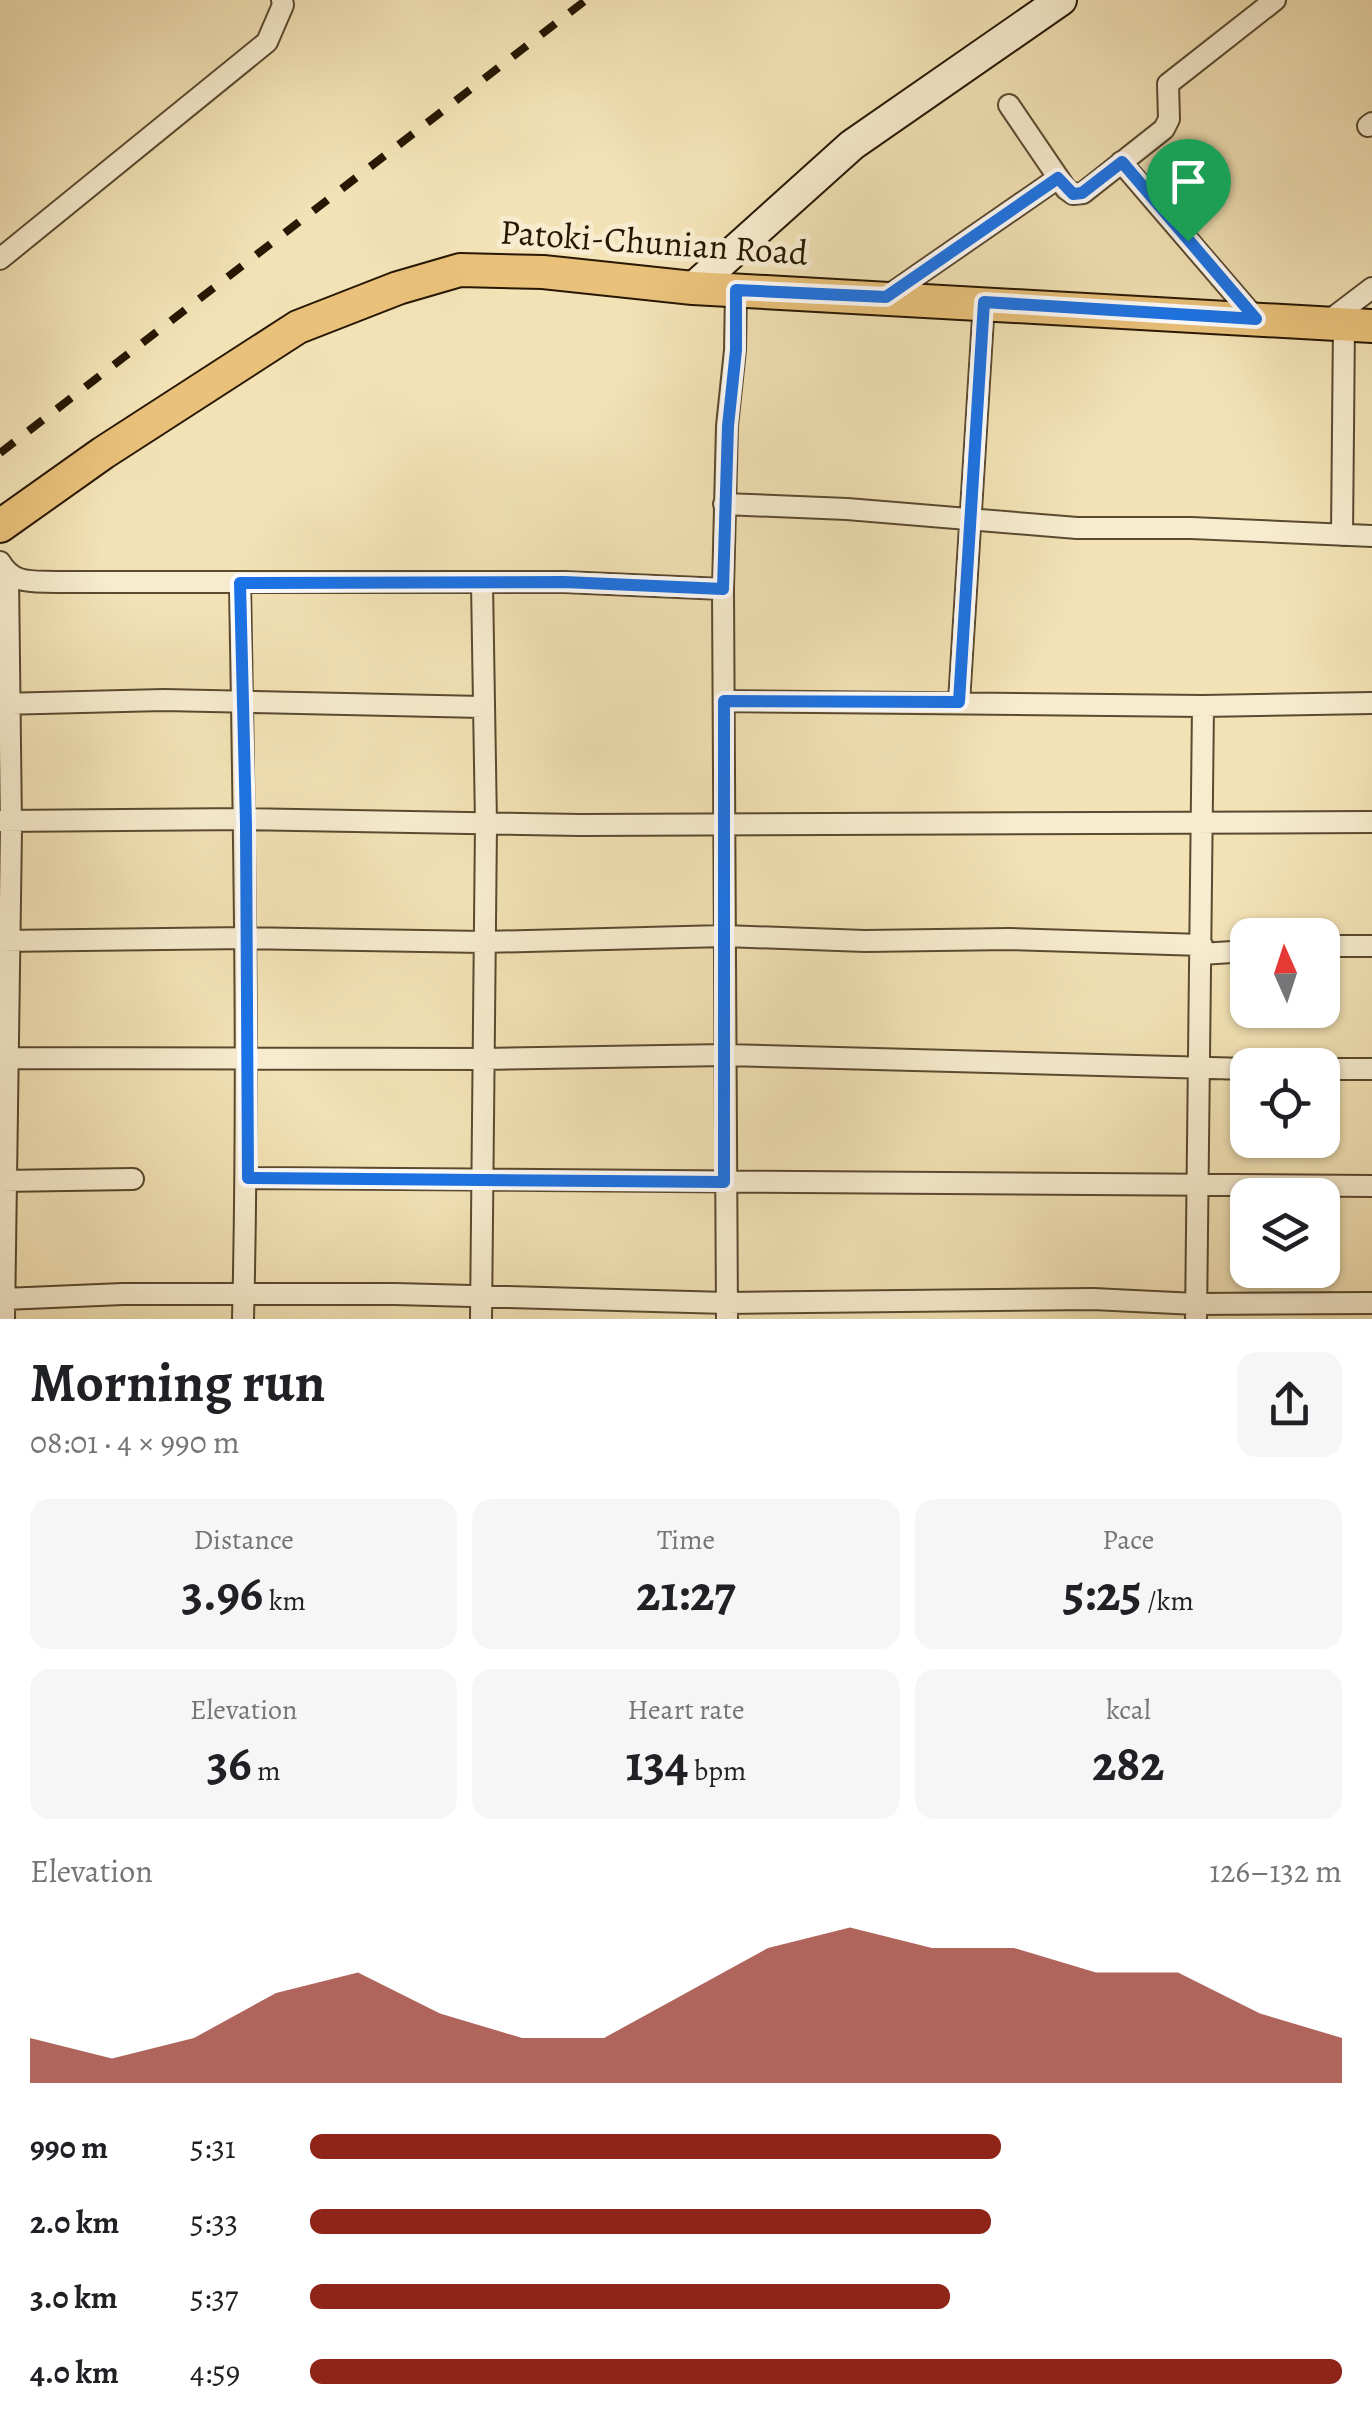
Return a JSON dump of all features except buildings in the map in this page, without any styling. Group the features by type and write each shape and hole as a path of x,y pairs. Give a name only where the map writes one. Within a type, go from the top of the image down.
{"main road":[{"path":"692,288 852,145 1061,0"},
{"name":"Patoki-Chunian Road","path":"0,526 298,326 398,288 460,270 543,272 692,288 1347,325"}],"street":[{"path":"0,259 267,42 282,0"},
{"path":"1009,105 1058,178 1073,194 1082,193 1164,129 1169,118 1168,84 1275,0"},
{"path":"1122,162 1256,319"},
{"path":"886,297 1058,178"},
{"path":"1342,535 1347,325 1372,288"},
{"path":"726,1311 723,589 736,290"},
{"path":"959,702 984,302"},
{"path":"724,504 1077,528 1191,528 1372,536"},
{"path":"4,569 18,580 56,582 564,582 723,589"},
{"path":"4,569 4,1309 123,1294 481,1296 726,1311 1093,1299 1196,1311 1372,1303"},
{"path":"240,583 248,1178 243,1319"},
{"path":"481,1319 486,824 482,583"},
{"path":"724,701 1204,706 1372,703"},
{"path":"5,704 242,702 482,707"},
{"path":"1196,1311 1204,706"},
{"path":"5,821 1372,822"},
{"path":"4,941 246,938 484,942 724,936 865,941 1010,939 1230,950"},
{"path":"1340,946 1372,946"},
{"path":"3,1058 726,1055 1230,1069"},
{"path":"1340,1069 1372,1069"},
{"path":"248,1178 1372,1186"},
{"path":"3,1181 133,1179"}],"railway":[{"path":"0,453 586,0"}],"route":[{"path":"1122,162 1188,241 1256,319 984,302 959,702 724,701 724,1182 248,1178 240,583 564,582 723,589 736,290 886,297 1058,178 1073,194 1082,193 1122,162"}]}
